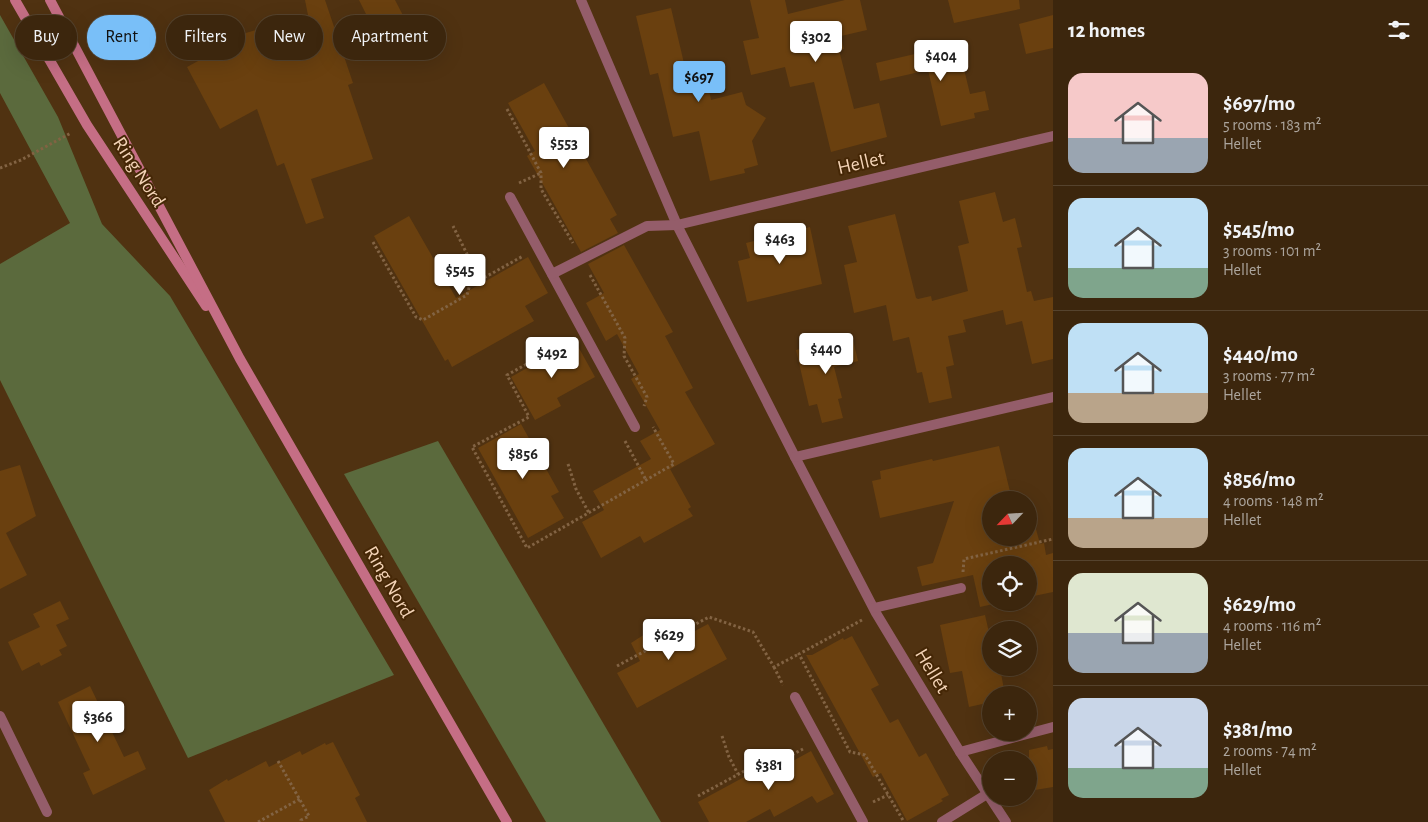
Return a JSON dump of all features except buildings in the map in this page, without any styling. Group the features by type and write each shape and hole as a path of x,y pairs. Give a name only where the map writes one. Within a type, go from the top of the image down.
{"main road":[{"name":"Ring Nord","path":"15,0 87,125 240,359"},
{"name":"Ring Nord","path":"50,0 240,359 507,822"}],"street":[{"name":"Hellet","path":"581,0 677,225 795,457 875,610 982,788"},
{"name":"Hellet","path":"552,274 647,226 677,225 1053,136"},
{"path":"510,197 635,427"},
{"path":"795,457 1053,397"},
{"path":"875,610 961,588"},
{"path":"795,697 864,822"},
{"path":"0,716 47,812"},
{"path":"960,752 1053,727"},
{"path":"942,822 982,797"},
{"name":"Hellet","path":"995,806 1006,822"}],"path":[{"path":"508,109 542,173 541,189 625,338 624,356 647,397 643,409"},
{"path":"0,168 21,160 87,125"},
{"path":"453,226 480,280"},
{"path":"373,242 416,317 423,320 467,295 470,284 537,247"},
{"path":"583,332 507,375 529,417 472,447 527,548 674,464 651,422"},
{"path":"622,435 646,480"},
{"path":"568,464 576,489 589,512"},
{"path":"961,588 964,559 1053,539"},
{"path":"617,666 709,617 753,632 774,667 875,610"},
{"path":"799,654 850,752 865,755 904,822"},
{"path":"722,736 729,757 738,774"},
{"path":"698,796 750,768 763,770 819,740"},
{"path":"278,761 309,816 301,820 302,822"},
{"path":"258,822 300,799"}],"green space":[{"path":"0,15 15,41 15,60 26,60 58,117 102,224 170,296 394,675 188,758 0,380 0,264 70,223 0,93"},
{"path":"438,441 661,822 546,822 344,474"}]}
